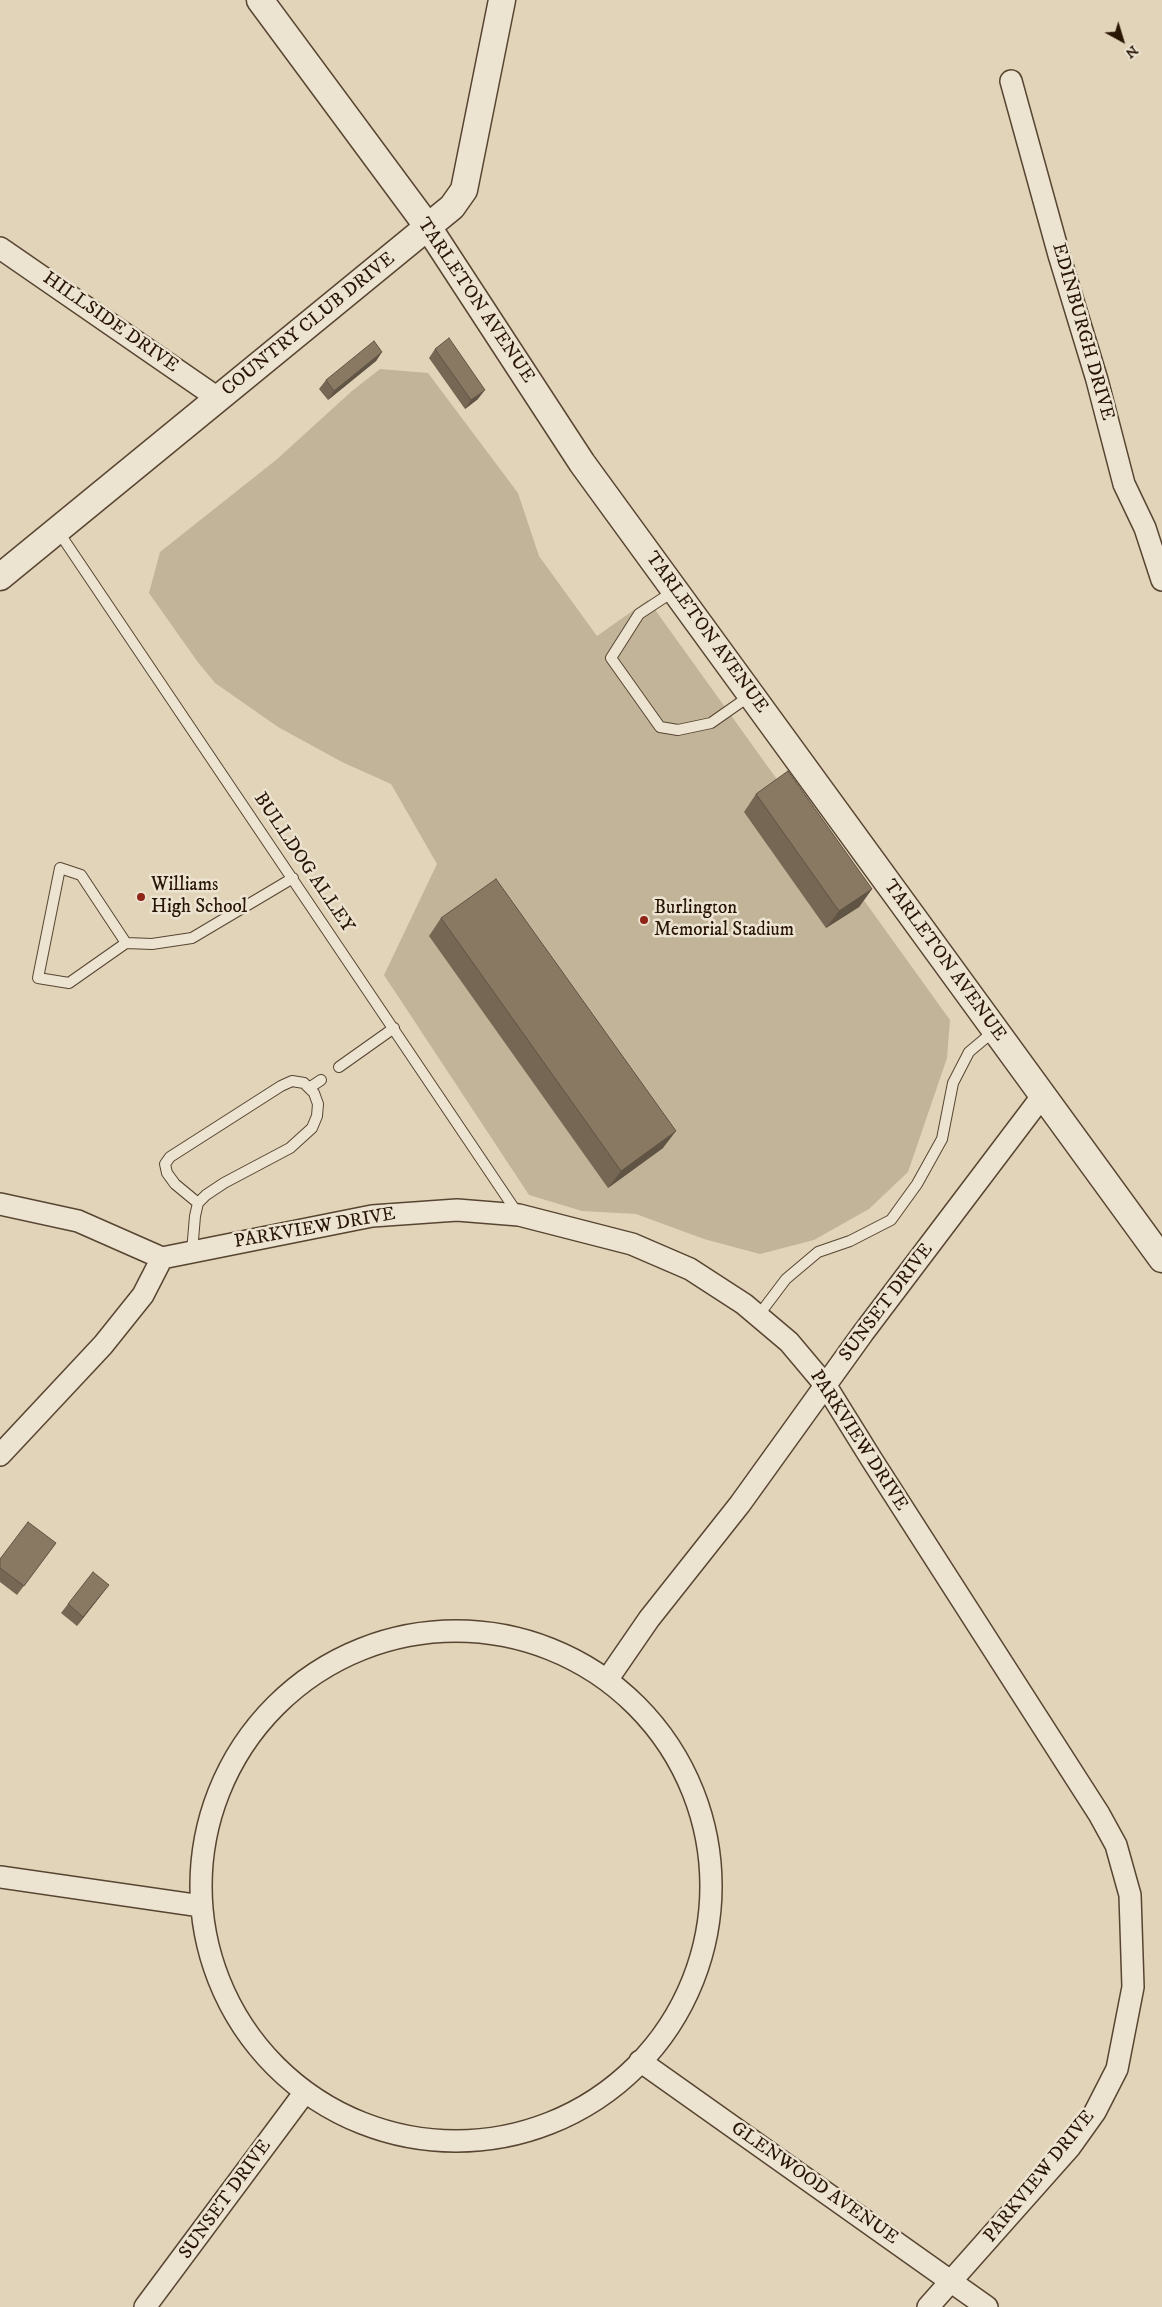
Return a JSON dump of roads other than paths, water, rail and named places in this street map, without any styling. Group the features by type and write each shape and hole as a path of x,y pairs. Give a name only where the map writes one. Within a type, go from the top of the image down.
{"street":[{"name":"TARLETON AVENUE","path":"260,0 428,227 582,463 1162,1259"},
{"name":"COUNTRY CLUB DRIVE","path":"0,577 452,207 464,190 502,0"},
{"name":"EDINBURGH DRIVE","path":"1011,81 1059,255 1097,380 1124,484 1154,526 1162,580"},
{"name":"HILLSIDE DRIVE","path":"0,248 219,399"},
{"name":"SUNSET DRIVE","path":"607,1680 649,1619 740,1504 863,1332 1043,1096"},
{"path":"0,1204 78,1221 162,1258 143,1295 103,1345 0,1456"},
{"name":"PARKVIEW DRIVE","path":"162,1258 372,1216 458,1210 519,1215 632,1244 682,1266 744,1304 789,1342 826,1386 1099,1814 1116,1845 1130,1895 1133,1987 1116,2069 1095,2112 1070,2147 928,2307"},
{"path":"470,1631 518,1638 565,1655 607,1680 640,1708 667,1742 688,1779 702,1820 710,1863 710,1906 700,1957 688,1990 667,2028 640,2061 610,2089 575,2110 530,2129 498,2137 458,2141 417,2138 377,2129 339,2114 305,2092 264,2056 232,2011 211,1960 201,1906 201,1866 208,1825 221,1786 240,1750 265,1717 294,1689 328,1665 383,1642 421,1633 470,1631"},
{"path":"0,1877 201,1906"},
{"name":"GLENWOOD AVENUE","path":"640,2061 987,2307"},
{"name":"SUNSET DRIVE","path":"145,2307 305,2092"}],"lane":[{"name":"BULLDOG ALLEY","path":"58,530 519,1215"},
{"path":"675,590 639,614 611,658 660,727 678,730 711,723 751,694"},
{"path":"126,943 81,875 60,868 38,978 69,983 126,943 152,944 192,938 293,878"},
{"path":"339,1067 394,1028"},
{"path":"758,1316 786,1279 818,1252 850,1240 890,1220 917,1184 942,1139 953,1083 969,1052 994,1030"},
{"path":"309,1088 321,1080"},
{"path":"192,1252 198,1203 224,1182 290,1148 312,1128 318,1116 318,1104 314,1093 304,1083 292,1082 281,1086 170,1157 165,1164 167,1172 175,1184 198,1203"}],"place":[{"name":"Williams High School","path":"141,897"},
{"name":"Burlington Memorial Stadium","path":"644,920"}]}
